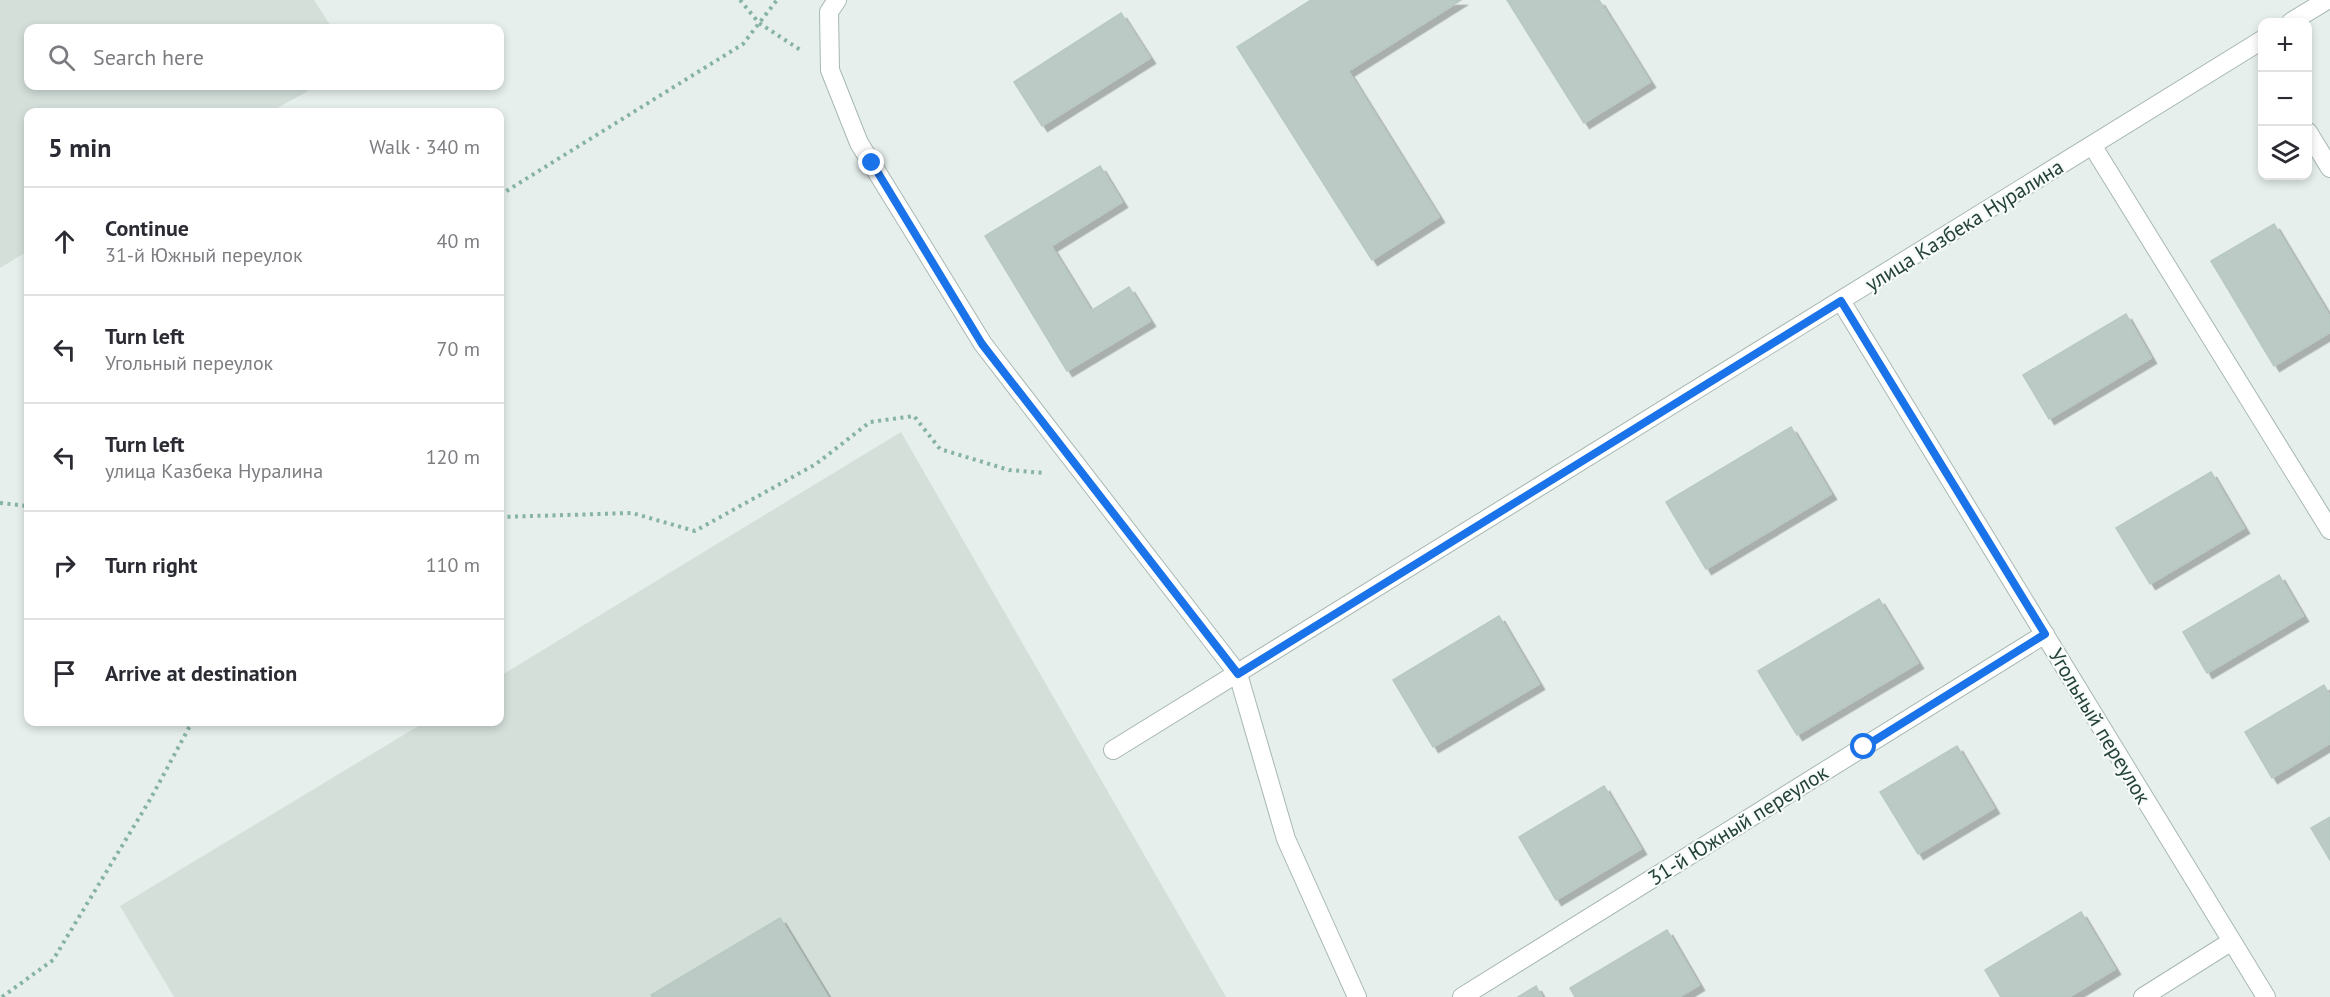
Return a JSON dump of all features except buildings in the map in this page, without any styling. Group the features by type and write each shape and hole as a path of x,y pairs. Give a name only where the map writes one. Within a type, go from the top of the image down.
{"street":[{"path":"837,0 829,12 830,70 860,143 982,344 1238,674 1286,839 1357,997"},
{"path":"2298,18 2327,0"},
{"name":"улица Казбека Нуралина","path":"1113,750 2092,145 2258,50"},
{"path":"2312,140 2330,168"},
{"path":"2092,145 2330,530"},
{"name":"Угольный переулок","path":"1841,301 2266,997"},
{"name":"31-й Южный переулок","path":"1462,997 2045,634"},
{"path":"2143,997 2232,941"}],"path":[{"path":"740,0 759,23 830,70"},
{"path":"504,193 743,44 777,0"},
{"path":"504,517 632,513 695,531 816,464 870,422 914,416 940,449 1009,470 1084,474"},
{"path":"0,503 24,506"},
{"path":"2,997 53,960 151,798 190,726"}],"shaded area":[{"path":"0,0 314,0 329,24 24,24 24,90 310,90 277,108 24,108 24,253 0,268"},
{"path":"901,432 1226,997 174,997 120,906 418,726 504,726 504,674"}],"route":[{"path":"872,163 982,344 1238,674 1841,301 2045,634 1864,747"}]}
